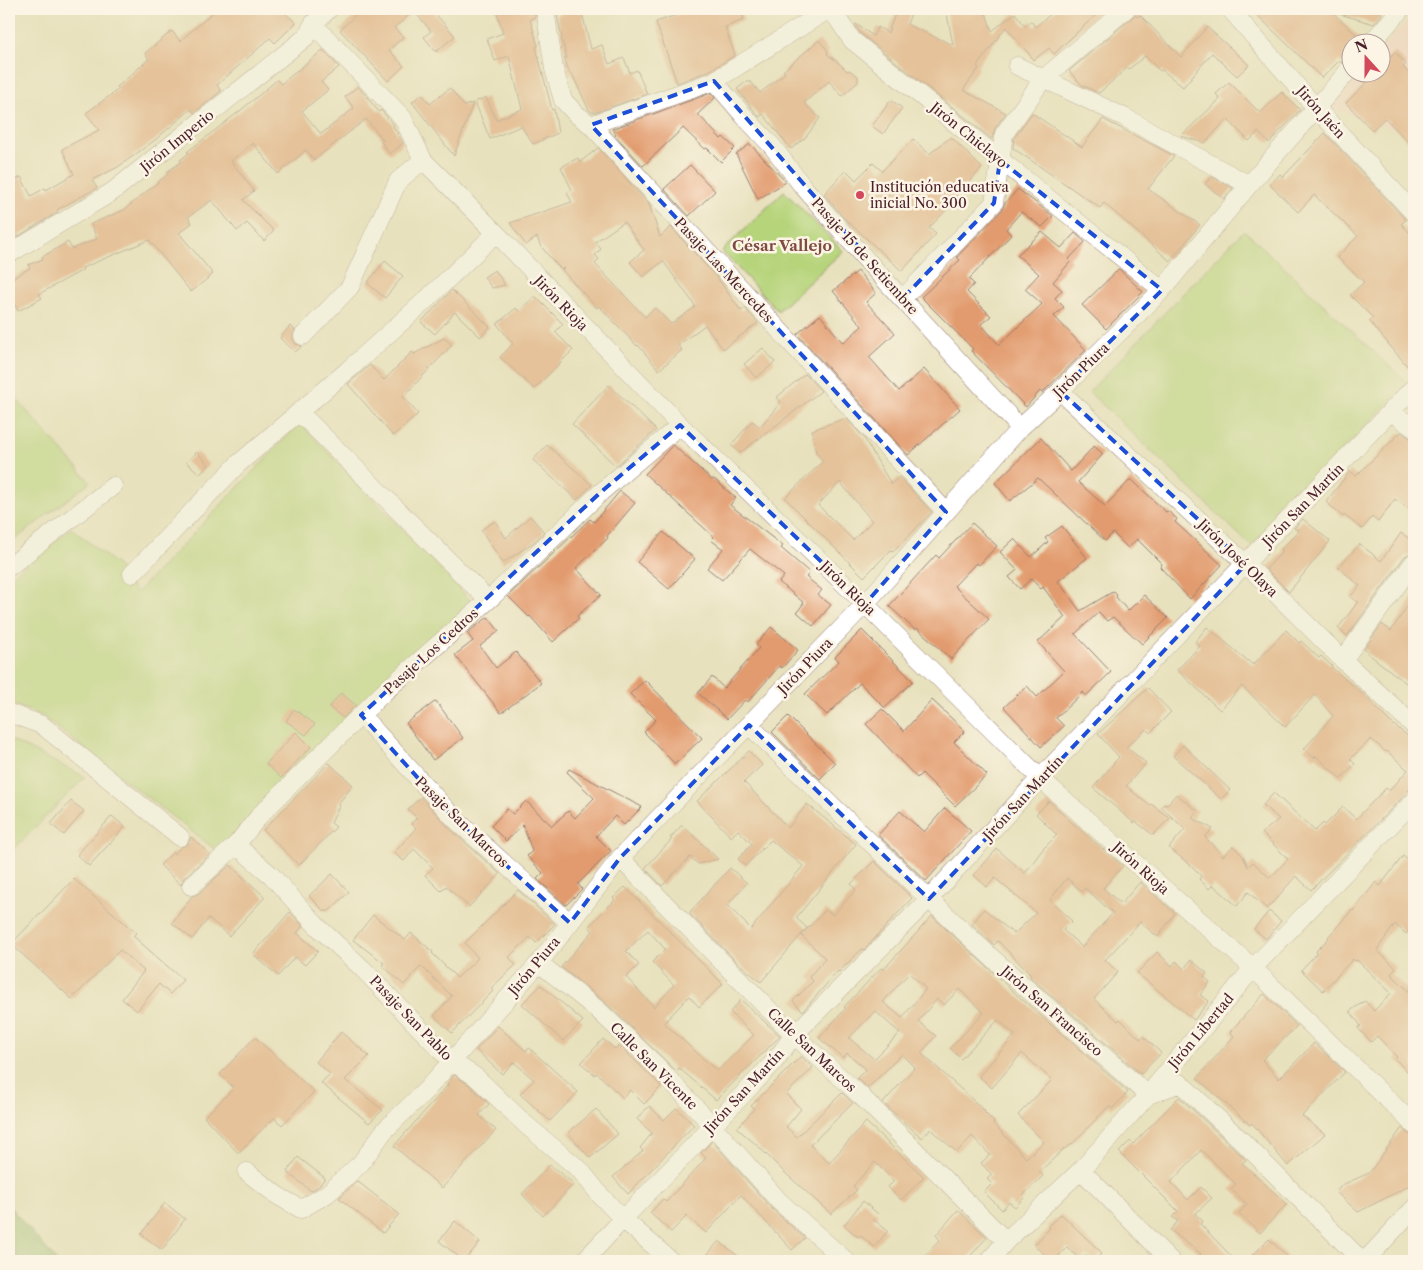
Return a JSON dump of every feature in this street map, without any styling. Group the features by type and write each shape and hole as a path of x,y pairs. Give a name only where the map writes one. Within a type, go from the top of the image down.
{"street":[{"name":"Jirón Imperio","path":"9,254 112,192 306,37 313,24 329,9"},
{"name":"Pasaje Las Mercedes","path":"545,9 554,69 563,100 576,114 591,124 946,512"},
{"path":"591,124 714,81 830,9"},
{"name":"Jirón Chiclayo","path":"830,9 852,40 1162,290"},
{"path":"903,298 994,203 1004,134 1043,79 1126,9"},
{"name":"Jirón Jaén","path":"1230,9 1317,109 1414,213"},
{"path":"1381,32 1401,9"},
{"name":"Jirón Rioja","path":"313,24 403,118 423,160 496,233 680,425 865,604 1040,778 1253,968 1414,1126"},
{"path":"1017,66 1124,117 1249,185"},
{"name":"Pasaje 15 de Setiembre","path":"714,81 772,146 801,184 863,256 1020,428"},
{"name":"Jirón Piura","path":"247,1172 278,1196 301,1209 328,1194 360,1163 384,1131 427,1089 539,963 620,858 865,604 1020,428 1162,290 1249,185 1340,81"},
{"path":"303,336 350,287 398,181 423,160"},
{"path":"132,574 238,464 420,306 496,233"},
{"name":"Jirón San Martín","path":"584,1261 774,1062 794,1035 929,899 1040,778 1414,387"},
{"name":"Jirón José Olaya","path":"1060,391 1246,564 1343,660 1414,726"},
{"path":"299,412 488,600"},
{"path":"1391,412 1414,428"},
{"name":"Pasaje Los Cedros","path":"192,886 236,845 260,815 383,693 488,600 601,492 680,425"},
{"path":"9,567 113,486"},
{"path":"1343,660 1414,562"},
{"path":"9,713 42,725 180,837"},
{"name":"Pasaje San Marcos","path":"361,715 455,819 570,923"},
{"name":"Jirón San Francisco","path":"749,725 991,957 1148,1096"},
{"name":"Jirón Libertad","path":"991,1260 1006,1242 1081,1170 1148,1096 1253,968 1414,801"},
{"name":"Pasaje San Pablo","path":"236,845 271,874 316,925 364,968 451,1061 476,1077 525,1124 580,1170 601,1196 628,1214 671,1261"},
{"name":"Calle San Marcos","path":"620,858 794,1035 861,1096 1006,1242"},
{"name":"Calle San Vicente","path":"539,963 598,1010 655,1064 712,1125 779,1202 846,1261"},
{"path":"1148,1096 1180,1083 1244,1142 1364,1261 1414,1208"},
{"path":"1081,1170 1171,1261"}],"highlighted area":[{"path":"714,81 903,298 994,203 1000,160 1162,290 1060,391 1246,564 929,899 749,725 620,858 570,923 455,819 361,715 601,492 680,425 865,604 946,512 591,125"}],"shaded area":[{"path":"1414,13 1414,136 1329,107 1352,82 1390,82 1390,40"}],"green space":[{"path":"784,191 843,251 778,311 722,251"},
{"path":"1244,230 1407,383 1251,546 1089,392"},
{"path":"9,391 90,482 9,544"},
{"path":"300,423 472,602 217,851 42,716 9,703 9,578 71,528 117,565 136,593"},
{"path":"9,739 85,777 9,854"},
{"path":"9,1206 57,1261 9,1261"}],"building":[{"path":"217,9 281,9 296,23 275,43 270,38 217,85 221,91 194,113 191,109 155,140 118,167 92,180 97,188 57,210 58,212 9,242 9,183 21,177 31,196 74,174 62,149 99,130 86,113 119,89 117,87 149,59 145,53 172,31 180,41"},
{"path":"362,9 431,9 455,36 436,52 424,37 431,31 414,11 394,28 403,37 389,50 404,66 388,81 340,30"},
{"path":"496,9 535,9 535,17 530,19 552,110 554,109 558,133 533,144 521,126 490,139 475,102 486,97 496,120 522,109 509,56 495,61 487,39 503,33"},
{"path":"561,9 581,9 591,49 602,45 609,64 624,58 630,73 637,70 647,94 597,112 589,110 572,74 570,74 564,58 567,58 561,39 557,15 562,13"},
{"path":"694,9 740,9 744,20 725,27 735,55 709,71 677,83 656,22"},
{"path":"897,9 911,14 908,25 953,45 946,9 983,9 992,31 1015,13 1025,26 1031,21 1035,27 1057,9 1102,9 1054,54 1049,48 1034,60 1006,27 977,66 979,68 963,90 1006,113 995,128 992,139 860,33 855,25 873,36 878,27 888,33"},
{"path":"1251,9 1329,9 1353,32 1340,32 1340,62 1322,78"},
{"path":"1334,9 1378,9 1382,14 1374,24 1333,12"},
{"path":"1135,15 1137,17 1140,15 1181,57 1207,27 1249,65 1237,76 1212,53 1183,87 1162,70 1160,71 1145,56 1129,69 1127,68 1099,93 1082,85 1069,71"},
{"path":"819,40 828,51 827,54 847,71 849,70 858,76 858,82 842,96 829,81 804,103 820,118 805,138 791,149 763,114 759,117 737,89 746,82 751,82 760,93 785,73 783,71"},
{"path":"323,50 339,67 321,82 328,90 302,111 321,134 354,108 345,97 358,86 379,112 381,110 394,125 403,143 390,154 381,142 383,140 366,119 314,160 306,150 278,174 253,143 231,161 254,191 243,200 274,231 264,241 247,223 237,231 212,200 188,217 192,223 179,233 213,274 191,292 149,240 82,268 83,270 39,294 42,298 18,311 9,293 9,280 30,268 28,265 43,259 42,257 68,242 72,249 97,239 91,224 124,210 168,174 167,172 181,162 180,160 189,153 187,152 277,80 281,84"},
{"path":"1395,52 1406,64 1403,67 1414,79 1414,148 1385,118 1372,130 1346,103 1367,82 1390,82 1390,56"},
{"path":"1229,82 1260,113 1282,92 1300,110 1269,143 1258,132 1249,141 1227,119 1205,143 1181,136 1220,99 1216,94"},
{"path":"450,88 464,106 473,103 454,156 412,102 422,94 430,104"},
{"path":"711,93 715,98 698,114 721,139 723,137 735,148 721,162 683,128 643,166 615,135 612,129"},
{"path":"891,100 902,108 883,134 872,126"},
{"path":"1032,113 1082,147 1103,119 1174,156 1148,189 1200,225 1170,261 1104,203 1100,208 1013,148 1014,138"},
{"path":"1325,133 1406,220 1401,224 1414,237 1414,374 1369,321 1373,318 1350,295 1364,282 1337,257 1358,236 1314,195 1298,212 1270,185 1280,174 1283,177"},
{"path":"951,137 982,168 929,228 936,234 902,271 845,219 824,194 846,170 856,180 873,163 882,171 913,139 929,154"},
{"path":"750,144 786,182 758,199 736,154"},
{"path":"598,148 649,204 660,237 671,227 718,279 741,311 745,308 758,323 723,349 705,325 678,345 682,350 659,370 638,345 599,306 597,308 562,270 564,268 561,269 554,262 540,245 537,237 526,245 510,223 572,202 567,193 572,190 561,167 578,158 580,162","holes":["624,222 644,250 630,262 643,277 663,261 694,304 695,307 671,324 655,308 645,317 595,264 599,259 595,255 601,249 595,242"]},
{"path":"690,165 715,191 689,216 664,189"},
{"path":"1212,177 1233,188 1224,199 1205,184"},
{"path":"1018,189 1053,216 1042,227 1021,212 1006,229 1011,235 969,279 974,284 967,292 991,316 981,324 999,345 1042,304 1025,289 1039,274 1017,255 1042,232 1061,248 1075,233 1085,242 1069,259 1071,261 1053,282 1062,290 1055,298 1064,307 1054,316 1086,350 1042,393 1040,391 1026,407 971,351 973,349 921,297 960,260 957,257 1002,210 1005,203"},
{"path":"385,261 403,276 385,298 367,283"},
{"path":"1119,269 1143,292 1106,329 1082,305"},
{"path":"495,270 505,285 492,288 484,277"},
{"path":"858,271 876,293 866,302 895,333 869,357 899,391 924,369 960,409 908,455 797,334 820,315 843,343 862,326 833,291"},
{"path":"452,290 490,327 480,337 455,312 435,334 421,322"},
{"path":"535,296 563,324 555,332 573,350 534,389 500,357 513,344 497,324 516,308 519,311"},
{"path":"290,326 295,330 293,339 296,344 302,346 295,352 280,338"},
{"path":"444,338 452,345 403,397 418,414 393,436 348,384 370,365 384,380 412,352 414,354"},
{"path":"763,348 775,362 756,378 744,364"},
{"path":"805,374 821,391 740,453 731,445 752,421 760,427 781,402 777,397"},
{"path":"609,385 656,430 616,466 572,424"},
{"path":"846,418 864,438 891,484 899,477 932,512 893,552 891,550 864,577 785,498 823,461 816,453 812,430","holes":["840,482 872,521 853,540 818,505"]},
{"path":"1401,432 1414,441 1414,513 1395,499 1378,522 1372,517 1362,529 1344,515 1343,517 1326,502 1350,471 1356,476"},
{"path":"1041,438 1071,471 1094,446 1103,454 1078,482 1105,506 1131,479 1166,512 1168,511 1177,519 1175,522 1222,565 1190,599 1160,567 1162,564 1137,539 1128,548 1113,533 1105,541 1038,478 1010,501 995,483"},
{"path":"547,445 592,485 577,500 533,460"},
{"path":"673,445 712,480 714,479 736,498 730,505 783,546 781,548 810,573 806,577 822,590 818,595 831,605 813,626 797,612 804,603 779,582 784,576 750,549 722,580 707,568 723,549 711,540 714,537 645,474"},
{"path":"197,452 209,465 200,474 186,462"},
{"path":"620,491 635,503 607,536 608,538 576,568 601,595 577,616 579,618 553,642 530,616 508,596 590,519 594,522"},
{"path":"530,516 544,532 534,542 503,563 481,530 495,521 506,538"},
{"path":"1303,519 1330,541 1289,592 1266,569 1283,551 1281,549 1299,531 1294,528"},
{"path":"972,523 997,546 979,565 976,563 954,586 989,619 951,659 889,606 936,555 939,558"},
{"path":"1062,526 1087,558 1058,581 1080,611 1114,591 1116,597 1128,611 1144,595 1168,618 1142,644 1113,617 1107,621 1099,612 1075,634 1111,672 1086,696 1083,692 1056,718 1064,726 1041,747 1004,707 1027,686 1037,697 1064,671 1038,642 1065,617 1043,587 1041,589 1031,579 1020,589 1009,577 1017,570 1000,552 1014,539 1031,557 1048,542 1045,538"},
{"path":"663,532 695,559 669,589 637,562"},
{"path":"1401,533 1414,542 1414,552 1405,556 1347,636 1338,628 1358,602 1350,597 1360,586 1338,567 1360,544 1381,561"},
{"path":"1414,596 1414,689 1364,649 1382,624 1391,631"},
{"path":"488,617 499,631 480,646 496,668 516,652 541,683 501,713 455,655 473,641 467,633"},
{"path":"771,627 798,650 782,668 779,666 748,702 745,700 727,719 698,693 712,677 724,688 759,648 756,645"},
{"path":"1207,627 1253,665 1286,630 1299,643 1301,641 1319,658 1321,656 1361,692 1389,721 1414,741 1414,784 1311,890 1296,876 1267,909 1248,892 1237,906 1213,885 1209,889 1199,879 1201,876 1193,867 1169,848 1185,829 1161,807 1164,804 1167,805 1176,794 1198,811 1192,818 1213,829 1205,837 1223,856 1233,846 1243,856 1248,867 1253,862 1270,878 1288,859 1262,833 1279,819 1263,805 1274,793 1315,831 1323,823 1325,825 1343,807 1356,819 1386,788 1389,791 1408,770 1371,739 1350,759 1355,764 1341,779 1316,756 1314,758 1304,749 1333,716 1315,695 1285,727 1242,686 1220,710 1177,670 1200,646 1195,642"},
{"path":"862,630 913,681 885,708 860,683 827,715 805,694 839,661 835,657"},
{"path":"645,680 702,738 675,764 644,732 656,720 630,694"},
{"path":"1148,688 1171,712 1150,733 1146,729 1126,747 1146,763 1126,786 1150,806 1151,804 1170,818 1153,835 1135,821 1134,823 1093,788 1119,757 1098,734"},
{"path":"341,693 356,705 343,718 329,707"},
{"path":"932,700 965,731 954,742 987,775 955,806 922,773 917,778 866,724 882,709 904,731"},
{"path":"436,701 463,738 433,760 406,723"},
{"path":"294,709 315,724 306,735 286,721"},
{"path":"788,716 835,763 820,779 772,732"},
{"path":"296,732 311,747 281,778 266,764"},
{"path":"1183,745 1230,790 1221,799 1173,756"},
{"path":"749,751 762,765 744,782 788,828 807,804 856,844 796,918 807,928 761,982 737,962 689,913 730,868 747,883 727,905 751,929 803,866 771,840 745,866 738,859 752,844 738,830 731,837 697,801"},
{"path":"329,763 353,785 338,804 339,806 331,823 336,827 299,865 263,830"},
{"path":"569,769 642,807 624,825 615,816 596,836 611,851 578,884 582,889 566,905 537,879 543,873 527,856 532,851 523,825 506,841 491,826 507,809 513,814 526,801 552,826 568,811 575,818 594,798 567,772"},
{"path":"421,797 448,827 500,874 469,907 446,886 441,891 425,875 433,868 414,849 404,861 394,853 416,828 411,823 417,818 408,809"},
{"path":"71,801 84,811 64,835 51,824"},
{"path":"1049,801 1123,866 1103,888 1121,904 1140,882 1175,913 1158,937 1140,922 1105,960 1118,972 1094,999 1118,1021 1120,1019 1140,1039 1143,1036 1161,1053 1141,1074 1030,977 1031,975 998,941 994,945 972,924 984,909 1014,934 1036,913 995,878 987,887 974,875 997,849 1025,873 1043,849 1057,835 1036,814","holes":["1067,878 1082,892 1085,888 1113,913 1082,947 1063,930 1072,921 1050,900"]},
{"path":"945,808 971,831 926,881 878,835 900,811 924,832"},
{"path":"112,816 125,827 89,866 77,855"},
{"path":"682,825 718,859 698,864 690,857 662,886 645,868 672,839 670,838"},
{"path":"191,837 210,854 184,878 181,885 160,865 173,852 174,854 181,847 188,844"},
{"path":"1403,856 1414,865 1414,925 1406,934 1395,924 1377,950 1396,968 1391,974 1414,996 1414,1078 1395,1059 1397,1057 1377,1036 1371,1042 1358,1028 1361,1026 1350,1011 1365,1001 1374,1011 1391,993 1357,960 1353,959 1323,991 1301,970 1376,882 1380,886"},
{"path":"874,861 912,898 864,950 862,949 838,971 803,1011 793,1001 813,981 809,977 825,958 801,935 826,910 833,915 856,890 851,884"},
{"path":"230,865 265,897 229,936 209,918 192,939 172,923 192,896 198,894"},
{"path":"332,874 349,892 329,911 324,911 309,896"},
{"path":"74,879 136,933 133,936 183,980 170,994 159,984 137,1011 122,999 144,971 120,950 72,999 11,944"},
{"path":"625,887 723,984 699,1007 689,996 664,1023 717,1071 754,1035 730,1012 741,1000 780,1036 716,1100 679,1068 676,1071 605,1002 561,967 593,931 589,926 615,900 613,898","holes":["648,930 665,949 652,962 674,985 654,1007 626,977 639,965 626,951"]},
{"path":"518,890 555,924 536,943 530,937 509,957 516,965 491,988 493,991 452,1033 434,1016 452,996 421,966 404,985 382,965 384,963 353,940 373,915 405,940 411,933 433,952 457,978 478,958 465,943"},
{"path":"1269,911 1281,921 1266,939 1254,929"},
{"path":"290,912 303,926 297,933 318,951 305,965 295,957 278,976 253,954"},
{"path":"932,916 1016,994 1128,1092 1112,1109 1109,1106 1072,1144 1039,1172 1043,1176 1023,1195 1025,1197 1015,1207 1009,1202 1002,1210 984,1192 992,1184 987,1179 992,1175 981,1163 990,1155 972,1136 957,1152 930,1129 922,1138 883,1103 915,1067 902,1054 868,1088 857,1078 866,1069 847,1053 843,1058 819,1038 846,1008 844,1007 881,968 883,970","holes":["909,973 926,989 902,1018 883,1002","959,989 984,1013 950,1048 961,1059 998,1020 1015,1035 979,1076 992,1088 1022,1053 1052,1080 1018,1115 1044,1142 1026,1158 993,1123 985,1111 921,1053 936,1036 918,1021 937,999 944,1005","875,1011 900,1033 874,1059 849,1038"]},
{"path":"1157,952 1172,966 1176,961 1184,969 1191,960 1207,973 1204,977 1210,982 1200,995 1209,1001 1194,1020 1137,973"},
{"path":"541,985 583,1021 563,1041 522,1004"},
{"path":"1264,994 1297,1026 1262,1060 1279,1079 1314,1043 1345,1072 1302,1116 1325,1134 1288,1166 1252,1123 1250,1125 1197,1078 1234,1036 1230,1032"},
{"path":"498,1026 526,1051 529,1048 578,1092 550,1121 520,1094 534,1080 514,1062 502,1074 476,1050"},
{"path":"341,1032 369,1056 345,1080 383,1110 369,1123 321,1083 330,1074 316,1062"},
{"path":"255,1037 314,1092 282,1125 274,1118 238,1153 204,1117 234,1088 220,1074"},
{"path":"603,1039 615,1049 619,1045 661,1087 644,1104 630,1090 623,1098 597,1073 595,1075 581,1063"},
{"path":"801,1056 813,1068 786,1094 801,1109 786,1127 797,1137 842,1093 853,1103 810,1145 829,1163 866,1122 924,1177 901,1200 888,1187 894,1181 875,1162 853,1186 857,1190 831,1214 737,1128 754,1109 751,1106"},
{"path":"454,1075 469,1085 489,1104 479,1115 496,1130 442,1188 394,1146 448,1085"},
{"path":"1179,1097 1246,1160 1242,1163 1287,1204 1260,1233 1239,1213 1247,1204 1231,1189 1236,1184 1201,1150 1171,1182 1188,1200 1201,1187 1212,1198 1195,1214 1203,1221 1200,1224 1236,1261 1193,1261 1201,1254 1170,1230 1178,1221 1172,1217 1178,1211 1119,1152 1130,1141 1133,1144"},
{"path":"649,1106 664,1120 676,1108 694,1125 628,1194 613,1177 643,1151 640,1148 652,1133 637,1119"},
{"path":"596,1109 618,1134 590,1158 568,1133"},
{"path":"1402,1128 1414,1136 1414,1180 1407,1187 1358,1212 1336,1192 1342,1185 1369,1173"},
{"path":"712,1141 771,1208 805,1238 792,1250 741,1195 706,1233 687,1216 671,1232 650,1213 663,1199 666,1202 706,1158 701,1153"},
{"path":"298,1157 325,1178 319,1186 311,1191 287,1172"},
{"path":"550,1165 574,1184 543,1216 522,1194"},
{"path":"357,1181 399,1214 383,1233 339,1198"},
{"path":"863,1201 878,1214 873,1219 888,1231 874,1247 844,1225"},
{"path":"165,1203 185,1219 162,1250 141,1234"},
{"path":"958,1210 987,1237 966,1261 920,1261 940,1240 936,1235"},
{"path":"1061,1214 1102,1253 1094,1261 1086,1255 1081,1260 1067,1247 1054,1261 1051,1261 1034,1245 1050,1228 1048,1226"},
{"path":"455,1221 480,1242 464,1261 439,1241"},
{"path":"1269,1239 1292,1261 1247,1261"},
{"path":"719,1241 744,1261 702,1261"}],"place":[{"name":"Institución educativa inicial No. 300","path":"860,195"}],"district":[{"name":"César Vallejo","path":"782,245"}]}
